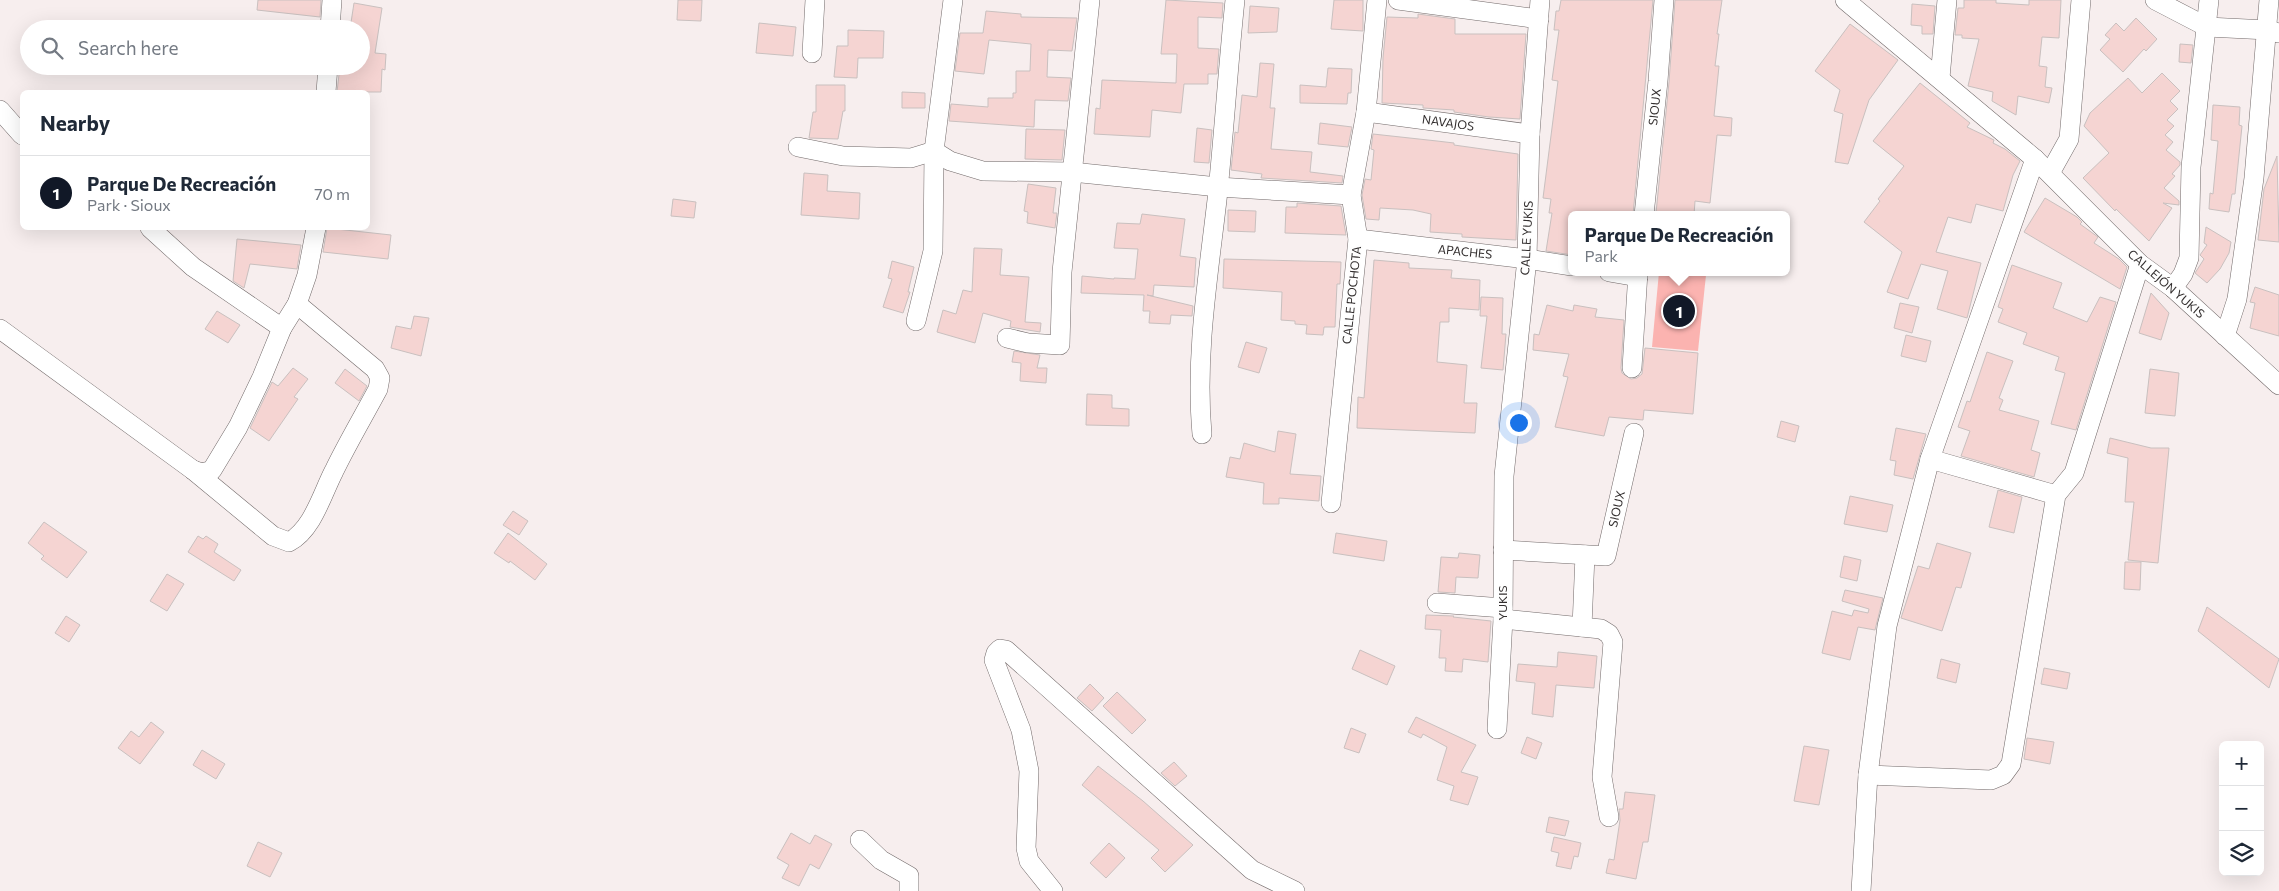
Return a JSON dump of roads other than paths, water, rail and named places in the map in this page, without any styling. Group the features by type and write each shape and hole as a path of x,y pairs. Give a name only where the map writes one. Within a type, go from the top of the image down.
{"street":[{"path":"331,20 332,0"},
{"path":"812,53 814,0"},
{"path":"916,321 933,251 934,151 954,0"},
{"path":"1007,338 1028,343 1060,345 1062,272 1090,0"},
{"path":"1202,434 1199,408 1200,356 1235,0"},
{"name":"CALLE POCHOTA","path":"1331,502 1358,239 1351,195 1366,112 1377,0"},
{"path":"1398,0 1539,19"},
{"name":"CALLE YUKIS","path":"1504,476 1527,259 1530,134 1540,0"},
{"name":"SIOUX","path":"1644,211 1658,81 1664,0"},
{"name":"CALLEJÓN YUKIS","path":"1845,0 2050,172 2140,264 2174,288 2279,385"},
{"path":"1940,78 1947,0"},
{"path":"2050,172 2069,139 2082,0"},
{"path":"2155,0 2207,27 2273,32"},
{"path":"2174,288 2183,274 2189,258 2191,167 2209,0"},
{"path":"2225,336 2237,299 2245,251 2273,32 2269,0"},
{"path":"326,90 327,75"},
{"path":"0,110 20,133"},
{"name":"NAVAJOS","path":"1366,112 1530,134"},
{"path":"798,147 843,156 911,158 934,151 950,161 983,171 1072,172 1218,187 1351,195"},
{"path":"1861,891 1868,775 1887,626 1930,459 2035,159"},
{"path":"152,230 193,267 282,328"},
{"path":"193,470 202,473 212,470 238,427 262,377 282,328 297,304 307,275 316,230"},
{"name":"APACHES","path":"1358,239 1568,265"},
{"path":"1868,775 1991,780 2003,775 2011,764 2056,495 2074,473 2140,264"},
{"path":"1632,368 1638,276"},
{"path":"0,329 193,470 273,536 289,542 297,538 318,508 334,471 378,389 380,378 375,369 297,304"},
{"name":"SIOUX","path":"1585,555 1606,556 1634,433"},
{"path":"1930,459 2056,495"},
{"name":"YUKIS","path":"1497,729 1503,614 1504,476"},
{"path":"1503,550 1585,555 1582,627"},
{"path":"1437,603 1601,629 1609,634 1613,642 1602,777 1609,816"},
{"path":"1053,891 1029,861 1026,848 1029,771 1021,730 994,660 996,653 1000,649 1006,650 1252,870 1295,891"},
{"path":"860,840 881,860 909,876 909,891"}],"place":[{"name":"Parque De Recreación","path":"1679,311"}]}
